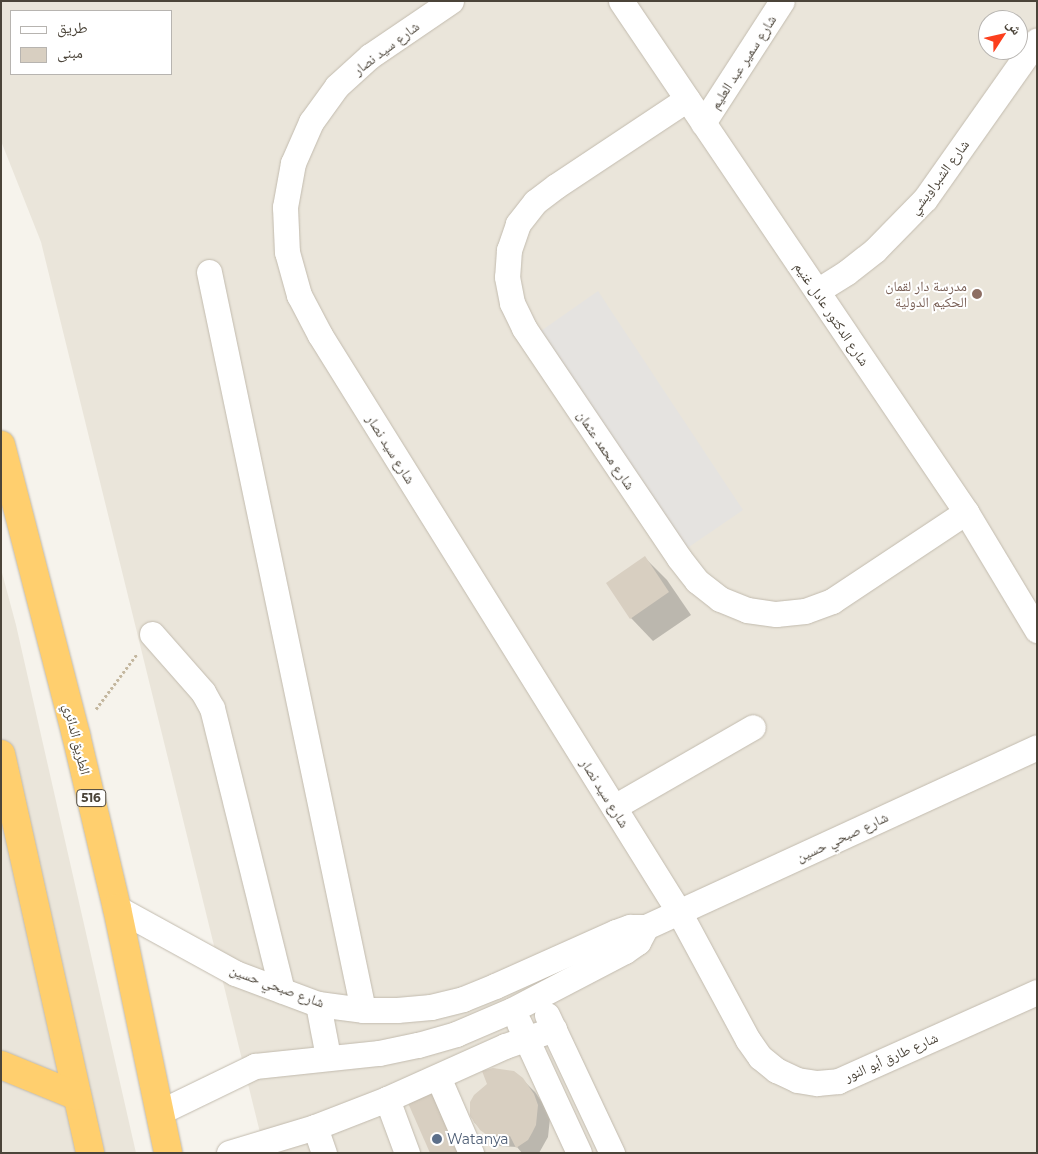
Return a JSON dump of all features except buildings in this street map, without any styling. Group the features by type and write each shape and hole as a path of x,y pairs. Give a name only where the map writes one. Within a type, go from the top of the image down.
{"highway":[{"name":"الطريق الدائري","path":"1,445 76,736 117,908 168,1153"},
{"path":"3,767 90,1153"},
{"path":"1,1065 77,1096"}],"street":[{"name":"شارع سيد نصار","path":"451,1 370,56 337,86 311,122 292,172 285,207 287,252 299,295 320,335 679,912"},
{"name":"شارع الدكتور عادل غنيم","path":"621,1 966,512 1037,630"},
{"name":"شارع سمير عبد العليم","path":"703,123 782,1"},
{"name":"شارع الشبراويشي","path":"817,291 875,250 925,199 1037,40"},
{"name":"شارع محمد عثمان","path":"687,99 535,202 518,224 509,250 507,277 512,303 524,328 668,542 697,581 720,599 747,610 766,613 805,611 832,602 966,512"},
{"path":"209,272 363,1010"},
{"path":"152,634 203,692 212,708 282,990"},
{"path":"614,807 753,726"},
{"name":"شارع صبحي حسين","path":"117,908 235,973 318,1004 363,1010 431,1007 463,999 616,932 630,927 646,927 1037,747"},
{"name":"شارع طارق أبو النور","path":"679,912 756,1051 776,1070 797,1080 817,1083 838,1081 1037,992"},
{"path":"160,1112 255,1066 379,1053 418,1045 456,1034 539,997 631,948 643,935 646,927"},
{"path":"539,997 612,1153"},
{"path":"318,1004 328,1057"},
{"path":"512,1010 579,1153"},
{"path":"229,1153 315,1127 387,1099 478,1057 554,1030"},
{"path":"438,1077 471,1153"},
{"path":"387,1099 407,1153"},
{"path":"315,1127 324,1153"}],"path":[{"path":"76,736 152,634"}],"shaded area":[{"path":"1,1 1037,1 1037,1153 265,1153 41,242 1,141"},
{"path":"598,291 743,510 683,551 538,333"},
{"path":"1,569 16,625 136,1153 1,1153"}],"place":[{"name":"مدرسة دار لقمان الحكيم الدولية","path":"977,294"},
{"name":"Watanya","path":"437,1139"}]}
